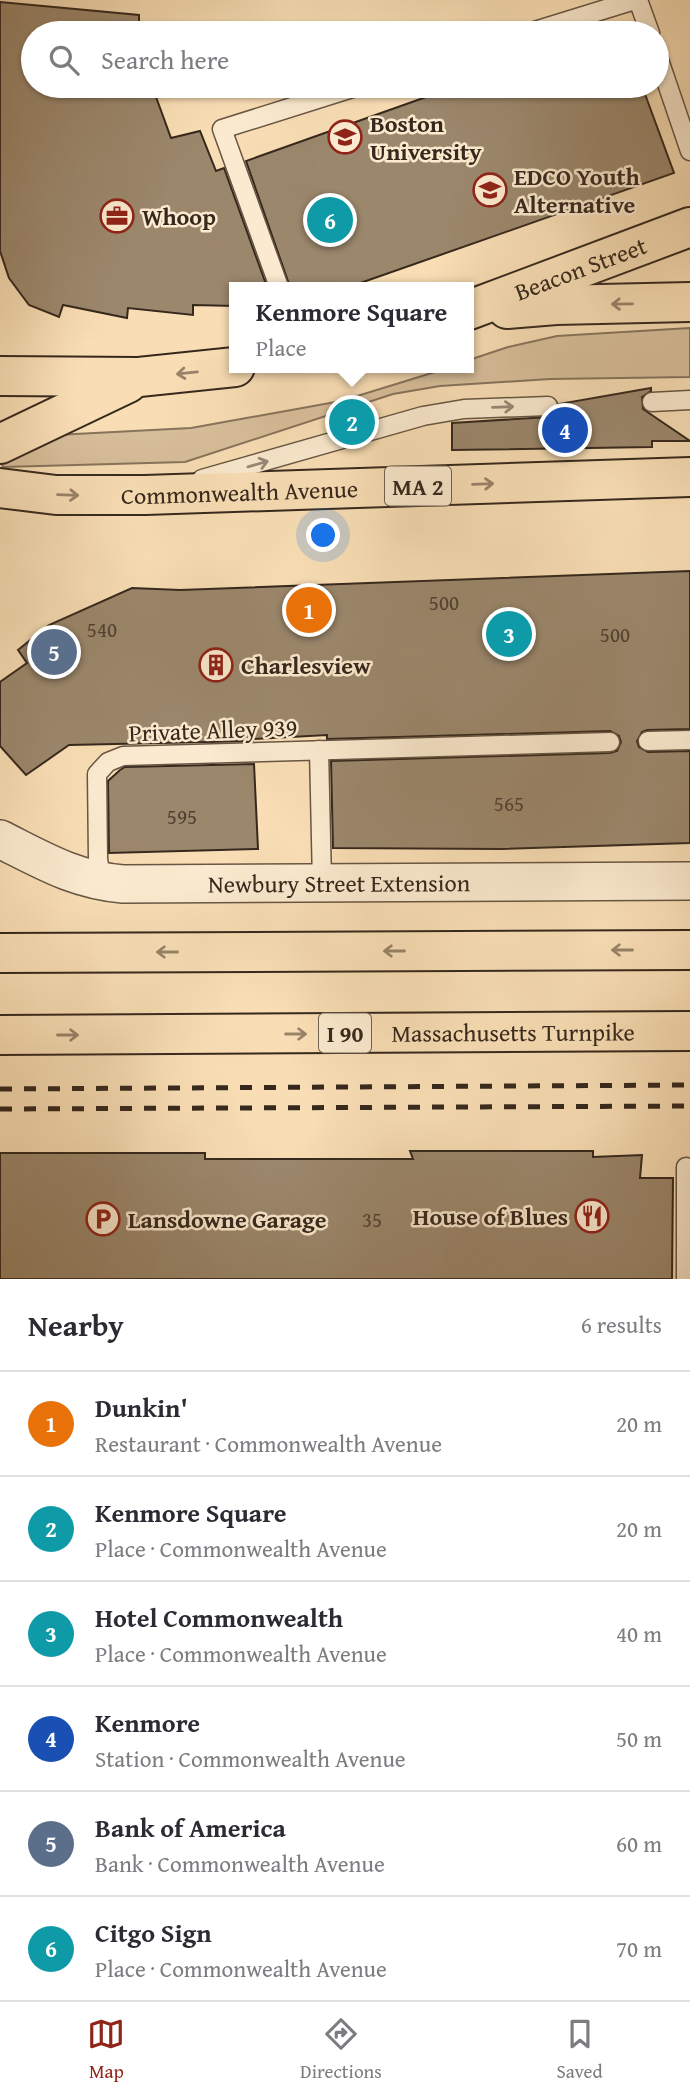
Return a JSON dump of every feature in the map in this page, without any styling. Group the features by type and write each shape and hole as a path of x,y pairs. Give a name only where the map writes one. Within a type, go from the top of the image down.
{"main road":[{"name":"Beacon Street","path":"474,308 690,227"},
{"path":"474,315 556,305 690,302"},
{"path":"0,376 139,377 229,368"},
{"path":"0,426 139,377"},
{"path":"0,444 139,377"},
{"name":"Commonwealth Avenue","path":"0,488 56,495 145,495 690,477"},
{"path":"0,953 690,950"},
{"name":"Massachusetts Turnpike","path":"0,1035 690,1031"}],"street":[{"name":"Newbury Street Extension","path":"0,839 71,874 101,882 123,884 690,881"}],"lane":[{"path":"567,21 636,0 645,21"},
{"path":"669,89 690,151"},
{"path":"277,282 222,129 321,98"},
{"path":"652,402 690,400"},
{"path":"145,495 423,416 474,408 548,405"},
{"path":"648,741 690,740"},
{"name":"Private Alley 939","path":"101,882 98,858 97,774 108,762 123,755 610,742"},
{"name":"Private Alley 939","path":"319,750 322,882"},
{"path":"686,1167 686,1279"}],"shaded area":[{"path":"690,328 690,377 550,379 440,386 393,394 185,462 3,467 1,461 56,435 191,428 341,401 432,373 474,373 474,358 508,347 557,336"}],"building":[{"name":"Whoop","path":"0,2 139,15 139,21 21,21 21,98 156,98 171,138 200,131 216,171 224,168 265,282 229,282 229,306 193,305 193,315 128,308 127,318 63,305 59,317 29,305 9,278 0,251"},
{"path":"423,98 646,98 674,173 363,282 288,282 246,161"},
{"path":"651,388 651,391 642,397 643,409 690,441 652,441 652,447 452,450 452,423 548,417 558,412 559,404"},
{"path":"690,571 690,729 647,730 642,732 637,741 639,747 648,752 690,751 690,843 501,849 333,848 331,761 610,753 617,751 621,742 619,736 610,731 327,739 327,735 253,741 69,745 26,775 0,746 0,682 27,663 18,650 49,625 132,588 180,590"},
{"path":"254,764 258,849 109,853 108,781 120,770 125,767"},
{"path":"410,1151 593,1151 593,1157 642,1155 640,1178 673,1178 672,1279 0,1279 0,1153 205,1153 205,1159 413,1159"}],"railway":[{"path":"0,1089 690,1085"},
{"path":"0,1109 690,1106"}],"place":[{"name":"Boston University","path":"345,137"},
{"name":"EDCO Youth Alternative","path":"490,190"},
{"name":"Whoop","path":"117,216"},
{"name":"Citgo Sign","path":"330,220"},
{"name":"Kenmore Square","path":"352,422"},
{"name":"Kenmore","path":"565,430"},
{"name":"Dunkin'","path":"309,610"},
{"name":"Hotel Commonwealth","path":"509,634"},
{"name":"Bank of America","path":"54,652"},
{"name":"Charlesview","path":"216,665"},
{"name":"House of Blues","path":"592,1216"},
{"name":"Lansdowne Garage","path":"103,1219"}]}
